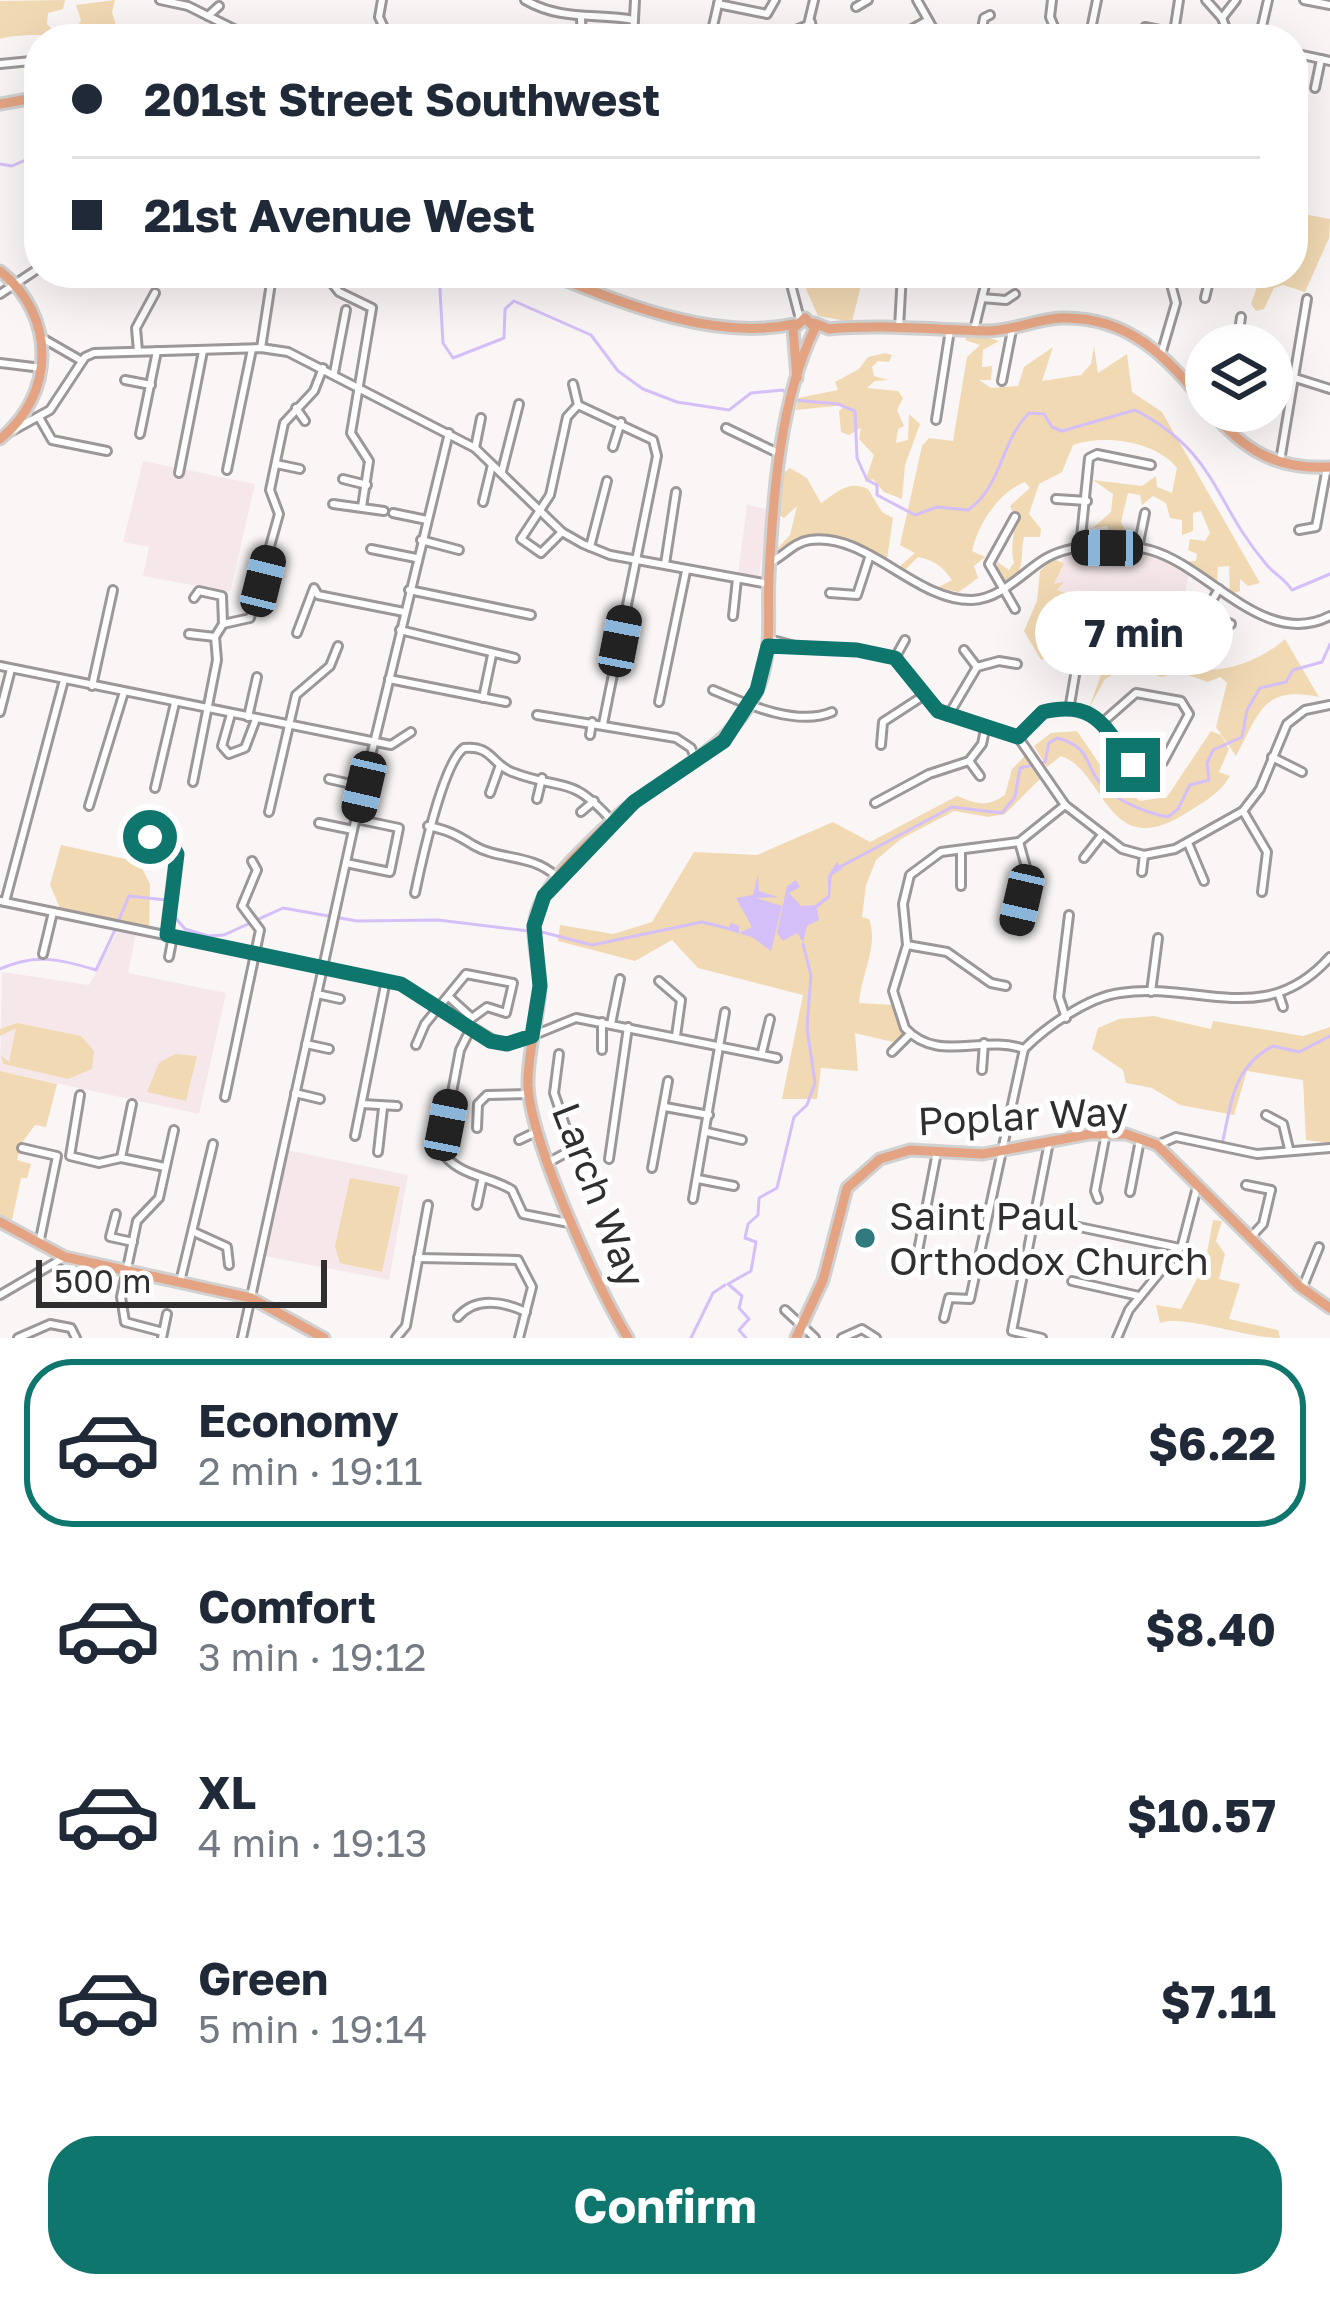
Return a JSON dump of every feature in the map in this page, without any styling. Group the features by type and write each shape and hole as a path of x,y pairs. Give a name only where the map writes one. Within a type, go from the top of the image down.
{"main road":[{"path":"0,271 16,284 42,338 42,368 34,396 4,436"},
{"path":"584,288 619,302 716,325 1012,330 1061,318 1081,320 1122,329 1162,351 1185,378"},
{"name":"Larch Way","path":"628,1338 592,1279 529,1094 540,986 536,914 559,878 612,821 656,784 724,741 749,706 768,642 770,562 782,454 803,329"},
{"path":"1229,432 1280,465 1329,467"},
{"name":"Poplar Way","path":"796,1338 823,1280 847,1188 890,1154 1003,1152 1106,1133 1141,1137 1157,1145 1302,1289 1330,1308"},
{"path":"0,1222 65,1257 251,1298 324,1338"}],"street":[{"path":"160,0 225,24"},
{"path":"370,0 381,1"},
{"path":"525,0 581,19 603,15 634,20"},
{"path":"634,24 635,0"},
{"path":"719,2 770,13 775,0"},
{"path":"807,24 811,22 814,0"},
{"path":"856,7 868,0"},
{"path":"917,0 930,24"},
{"path":"1222,18 1236,0"},
{"path":"1304,0 1330,5"},
{"path":"1209,1 1224,24"},
{"path":"208,16 219,6"},
{"path":"983,24 990,15"},
{"path":"581,19 581,24"},
{"path":"921,24 928,20"},
{"path":"1315,88 1325,60"},
{"path":"0,294 24,278"},
{"path":"227,470 270,288"},
{"path":"336,288 372,308 351,433 369,461 362,507"},
{"path":"793,288 803,329"},
{"path":"898,328 901,288"},
{"path":"974,330 984,288"},
{"path":"1162,351 1176,303 1172,288"},
{"path":"1205,298 1207,288"},
{"path":"138,352 136,328 155,293"},
{"path":"982,298 1006,300 1015,294"},
{"path":"1293,372 1307,299"},
{"path":"334,374 346,310"},
{"path":"1240,324 1241,317"},
{"path":"936,420 950,330"},
{"path":"1003,381 1012,330"},
{"path":"42,338 84,359 256,348 323,368 475,448 562,532 590,547 769,584"},
{"path":"140,434 157,351"},
{"path":"178,473 203,351"},
{"path":"4,436 40,419 68,389 84,359"},
{"path":"0,363 42,368"},
{"path":"223,624 250,618 279,514 270,490 284,423 314,392 323,368"},
{"path":"1293,377 1330,389"},
{"path":"125,380 151,385"},
{"path":"573,384 578,405"},
{"path":"502,472 519,404"},
{"path":"578,405 652,440 657,456 603,724"},
{"path":"562,532 541,553 521,542 523,530 550,495 567,417 578,405"},
{"path":"296,408 305,421"},
{"path":"475,448 481,418"},
{"path":"40,419 52,440 106,451"},
{"path":"613,447 621,422"},
{"path":"726,428 782,454"},
{"path":"1280,465 1284,432"},
{"path":"242,1338 353,830 449,433"},
{"path":"1080,547 1088,458 1097,454 1151,465"},
{"path":"276,464 300,469"},
{"path":"483,502 492,464"},
{"path":"1299,530 1316,527 1329,467"},
{"path":"343,479 367,485"},
{"path":"590,547 607,481"},
{"path":"664,564 676,492"},
{"path":"1055,499 1087,500"},
{"path":"333,504 427,520"},
{"path":"1138,548 1144,514"},
{"path":"1015,517 989,564 1015,609"},
{"path":"421,540 459,550"},
{"path":"770,562 811,540 834,542 952,597 981,599 1001,591 1044,559 1080,547 1138,548 1172,559 1286,625 1330,616"},
{"path":"371,549 416,558"},
{"path":"830,592 857,595 868,558"},
{"path":"658,702 686,569"},
{"path":"733,616 737,579"},
{"path":"297,633 314,588 318,595 404,612"},
{"path":"1205,641 1205,612 1219,589"},
{"path":"92,686 113,590"},
{"path":"409,590 531,615"},
{"path":"193,782 217,660 215,637 223,624 222,596 199,591 194,598"},
{"path":"1205,612 1231,624"},
{"path":"400,630 514,658"},
{"path":"189,634 215,637"},
{"path":"895,658 905,640"},
{"path":"768,642 895,658 923,696 948,716 1018,737 1065,806 1102,835 1144,855 1188,843 1243,811 1260,789 1291,720 1311,707 1330,705"},
{"path":"269,812 296,694 330,666 338,646"},
{"path":"964,650 977,667"},
{"path":"483,698 492,655"},
{"path":"948,716 977,667 999,661 1017,664"},
{"path":"0,666 391,745 411,732"},
{"path":"0,712 11,669"},
{"path":"1069,710 1075,675"},
{"path":"231,714 222,746 230,754 244,748 256,676"},
{"path":"388,679 506,702"},
{"path":"64,680 2,902 386,980 417,990 498,1043 532,1036 566,1019 777,1058"},
{"path":"713,690 749,706 808,716 832,712"},
{"path":"89,806 124,692"},
{"path":"1018,737 1043,712 1069,710 1103,722 1133,765 1153,768 1185,728 1188,706 1136,693 1103,722"},
{"path":"881,745 883,722 923,696"},
{"path":"155,788 175,703"},
{"path":"537,715 681,740 696,760"},
{"path":"590,735 592,722"},
{"path":"875,802 929,774 969,761 982,744 986,725"},
{"path":"643,746 646,732"},
{"path":"415,892 428,826 443,800 451,761 464,748 484,748 500,766 574,785 612,821"},
{"path":"1272,757 1302,772"},
{"path":"969,761 980,776"},
{"path":"490,794 500,766"},
{"path":"537,799 542,778"},
{"path":"329,779 364,787"},
{"path":"581,812 594,801"},
{"path":"1024,1049 984,1043 935,1047 910,1034 893,998 907,945 903,904 910,875 937,853 1019,842 1065,806"},
{"path":"1243,811 1267,851 1262,892"},
{"path":"346,863 390,872 399,828 356,819"},
{"path":"319,823 353,830"},
{"path":"428,826 461,834 479,848 531,858 559,878"},
{"path":"1084,858 1102,835"},
{"path":"144,838 170,842 177,854 169,957"},
{"path":"1016,927 1028,874 1019,842"},
{"path":"1188,843 1204,881"},
{"path":"961,850 961,886"},
{"path":"1142,872 1144,855"},
{"path":"225,1097 260,928 242,907 256,870 252,861"},
{"path":"43,954 52,911"},
{"path":"1066,1018 1059,997 1069,916"},
{"path":"1151,992 1158,938"},
{"path":"907,945 956,956 991,983 1006,986"},
{"path":"944,1318 949,1298 970,1299 1024,1049 1066,1018 1109,995 1151,992 1237,999 1279,995 1307,982 1330,957"},
{"path":"416,1045 425,1024 443,1008 466,974 513,983 506,1013 487,1007 472,1018 450,998"},
{"path":"602,1050 620,979"},
{"path":"355,1136 386,980"},
{"path":"659,981 681,1000 676,1036"},
{"path":"317,994 340,999"},
{"path":"1279,995 1283,1007"},
{"path":"693,1199 724,1012"},
{"path":"762,1052 770,1019"},
{"path":"471,1028 460,1050 441,1151 448,1162 482,1181 512,1190 524,1214 574,1224"},
{"path":"609,1160 628,1028"},
{"path":"892,1052 910,1034"},
{"path":"982,1070 984,1043"},
{"path":"306,1044 329,1049"},
{"path":"551,1161 573,1149 554,1093 559,1054"},
{"path":"652,1168 668,1081"},
{"path":"295,1093 320,1099"},
{"path":"477,1128 478,1104 487,1095 529,1094"},
{"path":"80,1095 70,1156 99,1163 122,1158 165,1167"},
{"path":"122,1158 133,1104"},
{"path":"362,1104 397,1106"},
{"path":"664,1107 709,1115"},
{"path":"378,1152 383,1108"},
{"path":"1266,1115 1283,1124 1288,1148"},
{"path":"167,1314 163,1335 121,1318 137,1221 156,1205 173,1130"},
{"path":"519,1140 539,1130"},
{"path":"706,1132 742,1139"},
{"path":"1099,1199 1095,1191 1106,1133"},
{"path":"1130,1192 1141,1137"},
{"path":"1157,1145 1176,1137 1257,1154 1330,1148"},
{"path":"1042,1338 1012,1331 1049,1142"},
{"path":"180,1282 213,1144"},
{"path":"22,1148 57,1156 39,1244"},
{"path":"922,1258 918,1251 938,1151"},
{"path":"698,1179 734,1186"},
{"path":"477,1205 482,1181"},
{"path":"1117,1338 1139,1296 1180,1248 1197,1186"},
{"path":"1246,1186 1274,1189 1263,1224 1250,1238"},
{"path":"396,1338 406,1325 428,1205"},
{"path":"116,1214 110,1237 133,1242"},
{"path":"1079,1228 1180,1248"},
{"path":"194,1232 227,1247 229,1264"},
{"path":"1302,1289 1319,1247"},
{"path":"0,1295 65,1257"},
{"path":"418,1258 513,1259 530,1275 519,1338"},
{"path":"1072,1282 1139,1296"},
{"path":"458,1317 465,1309 494,1302 526,1312"},
{"path":"248,1312 265,1306"},
{"path":"785,1310 815,1338"},
{"path":"18,1338 57,1324 73,1325 76,1338"},
{"path":"842,1338 862,1329 876,1338"}],"shaded area":[{"path":"65,0 63,9 48,13 47,24 24,24 24,36 0,39 0,1"},
{"path":"115,0 116,24 78,24 76,5"},
{"path":"1308,215 1330,219 1329,238 1308,285"},
{"path":"806,288 860,288 852,322 818,316"},
{"path":"1257,288 1274,288 1264,309 1256,311 1251,304"},
{"path":"970,332 999,341 983,350 982,367 992,366 991,380 979,380 991,388 1018,386 1024,367 1053,347 1042,381 1081,375 1091,364 1094,346 1098,373 1127,354 1132,392 1162,412 1260,583 1248,586 1240,579 1240,591 1230,594 1229,566 1218,567 1217,582 1184,562 1196,561 1197,554 1188,550 1190,539 1205,541 1210,533 1201,511 1193,513 1193,531 1182,535 1182,520 1170,518 1166,503 1153,496 1142,505 1140,495 1128,493 1121,522 1126,532 1098,544 1109,532 1107,526 1093,528 1111,512 1113,494 1093,480 1142,486 1156,476 1157,487 1172,493 1177,468 1156,451 1114,440 1073,445 1062,472 1039,484 1029,514 1041,529 1040,537 1024,537 1019,570 1011,579 1003,583 996,561 1009,570 1014,563 1010,506 1030,488 1025,482 998,501 979,530 972,551 985,557 974,566 978,578 959,592 937,588 952,580 929,560 918,557 906,569 899,567 915,553 900,545 922,446 929,438 953,441 967,357 980,345 965,340"},
{"path":"892,355 889,362 878,361 872,367 874,376 888,380 875,381 867,388 898,391 903,398 897,410 904,426 898,429 896,443 908,440 909,414 920,424 905,465 902,499 884,492 873,479 865,482 874,455 859,439 861,428 849,435 841,432 839,411 846,405 796,410 798,398 838,390 835,382 859,369 868,357"},
{"path":"143,461 255,484 230,592 143,576 149,547 123,542"},
{"path":"790,468 807,478 821,503 848,487 868,489 882,512 893,518 887,559 825,537 776,550 790,535 797,506 784,518 779,515 779,476"},
{"path":"747,505 768,509 759,578 738,574"},
{"path":"1148,552 1189,574 1170,664 1107,650 1108,641 1060,632 1051,590 1065,555"},
{"path":"1053,559 1064,563 1054,584 1064,582 1057,590 1073,596 1070,601 1078,608 1089,596 1094,600 1086,610 1074,612 1079,621 1069,634 1109,640 1107,650 1179,665 1198,645 1196,668 1207,670 1243,664 1285,639 1319,697 1300,694 1274,699 1258,715 1236,756 1216,727 1227,683 1220,677 1208,682 1179,672 1161,677 1132,664 1105,679 1089,708 1101,675 1093,668 1104,655 1068,647 1041,660 1024,631 1037,601 1040,571"},
{"path":"1077,731 1107,775 1140,801 1167,797 1211,731 1221,735 1229,749 1219,772 1230,776 1217,792 1188,812 1161,825 1140,828 1111,810 1076,765 1061,756 1047,767 1034,746 1051,733"},
{"path":"1027,754 1041,778 1005,814 988,817 954,811 901,839 876,860 866,885 862,917 869,919 872,939 859,1003 894,1005 910,1034 901,1044 855,1033 858,1071 821,1068 817,1099 782,1099 803,995 698,968 672,940 635,961 558,941 560,925 613,934 652,922 694,852 757,855 833,822 870,842 957,796 982,803 998,799 1005,795 1012,769"},
{"path":"61,845 139,862 150,884 149,928 60,908 50,885"},
{"path":"837,862 842,869 832,875 830,898 817,908 819,920 807,926 803,942 797,933 783,941 777,933 787,886 796,880 800,887 789,893 801,906 815,905 828,895 828,876"},
{"path":"758,874 759,891 778,897 756,898 782,906 771,951 752,937 727,930 731,923 739,926 739,933 752,927 736,898 753,895"},
{"path":"118,931 136,933 128,973 226,993 199,1114 0,1071 2,972 89,985"},
{"path":"1154,1016 1211,1029 1213,1021 1303,1036 1330,1027 1330,1143 1306,1140 1303,1080 1247,1071 1234,1115 1180,1105 1152,1088 1126,1083 1123,1070 1092,1049 1098,1028 1119,1019"},
{"path":"17,1023 81,1036 94,1051 92,1069 68,1079 4,1064 0,1055 9,1062 16,1028 0,1036 0,1029"},
{"path":"175,1054 197,1056 186,1101 147,1092 159,1063"},
{"path":"0,1071 57,1084 46,1127 35,1125 21,1144 17,1160 31,1164 27,1178 21,1178 12,1220 0,1215"},
{"path":"287,1150 408,1175 389,1280 264,1256"},
{"path":"350,1178 400,1187 382,1272 340,1263 335,1246"},
{"path":"1213,1220 1222,1221 1216,1241 1225,1254 1219,1279 1240,1284 1229,1319 1278,1330 1280,1338 1183,1322 1160,1323 1156,1305 1181,1309 1205,1264"}],"waterway":[{"path":"0,164 12,166 24,161"},
{"path":"440,288 443,343 453,358 504,338 505,309 514,301 591,335 618,371 643,389 677,402 729,410 751,393 783,390 787,395"},
{"path":"794,400 838,404 855,411 857,458 867,480 877,485 877,495 915,515 937,507 968,510 988,488 1029,413 1044,414 1052,427 1062,431 1135,410 1162,426 1199,461 1249,541 1292,590 1330,574"},
{"path":"838,868 952,807 1002,813 1015,797 1020,768 1045,762 1049,743 1057,738 1083,753 1110,792 1168,817 1178,809 1190,785 1209,780 1207,763 1213,750 1242,737 1247,710 1260,688 1286,682 1293,670 1322,662 1330,644"},
{"path":"118,922 129,896 166,900"},
{"path":"174,916 185,929 208,936 224,935 283,908 357,921 438,920 529,931"},
{"path":"538,931 592,945 702,922 727,928"},
{"path":"0,969 48,959 96,970 115,930"},
{"path":"746,1338 739,1330 749,1319 739,1308 742,1296 728,1284 751,1271 756,1242 745,1238 748,1224 758,1215 759,1198 777,1188 794,1117 807,1105 815,1083 807,1028 811,975 803,944"},
{"path":"1223,1140 1242,1074 1260,1054 1273,1046 1299,1052 1330,1036"},
{"path":"691,1338 713,1293 725,1285"}],"place":[{"name":"Saint Paul Orthodox Church","path":"865,1238"}],"route":[{"path":"150,837 170,842 177,854 167,935 401,984 490,1041 507,1044 532,1036 540,986 534,926 544,896 612,821 734,730 764,674 768,646 857,650 895,658 938,711 1018,737 1043,712 1084,712 1103,722 1133,765"}]}
